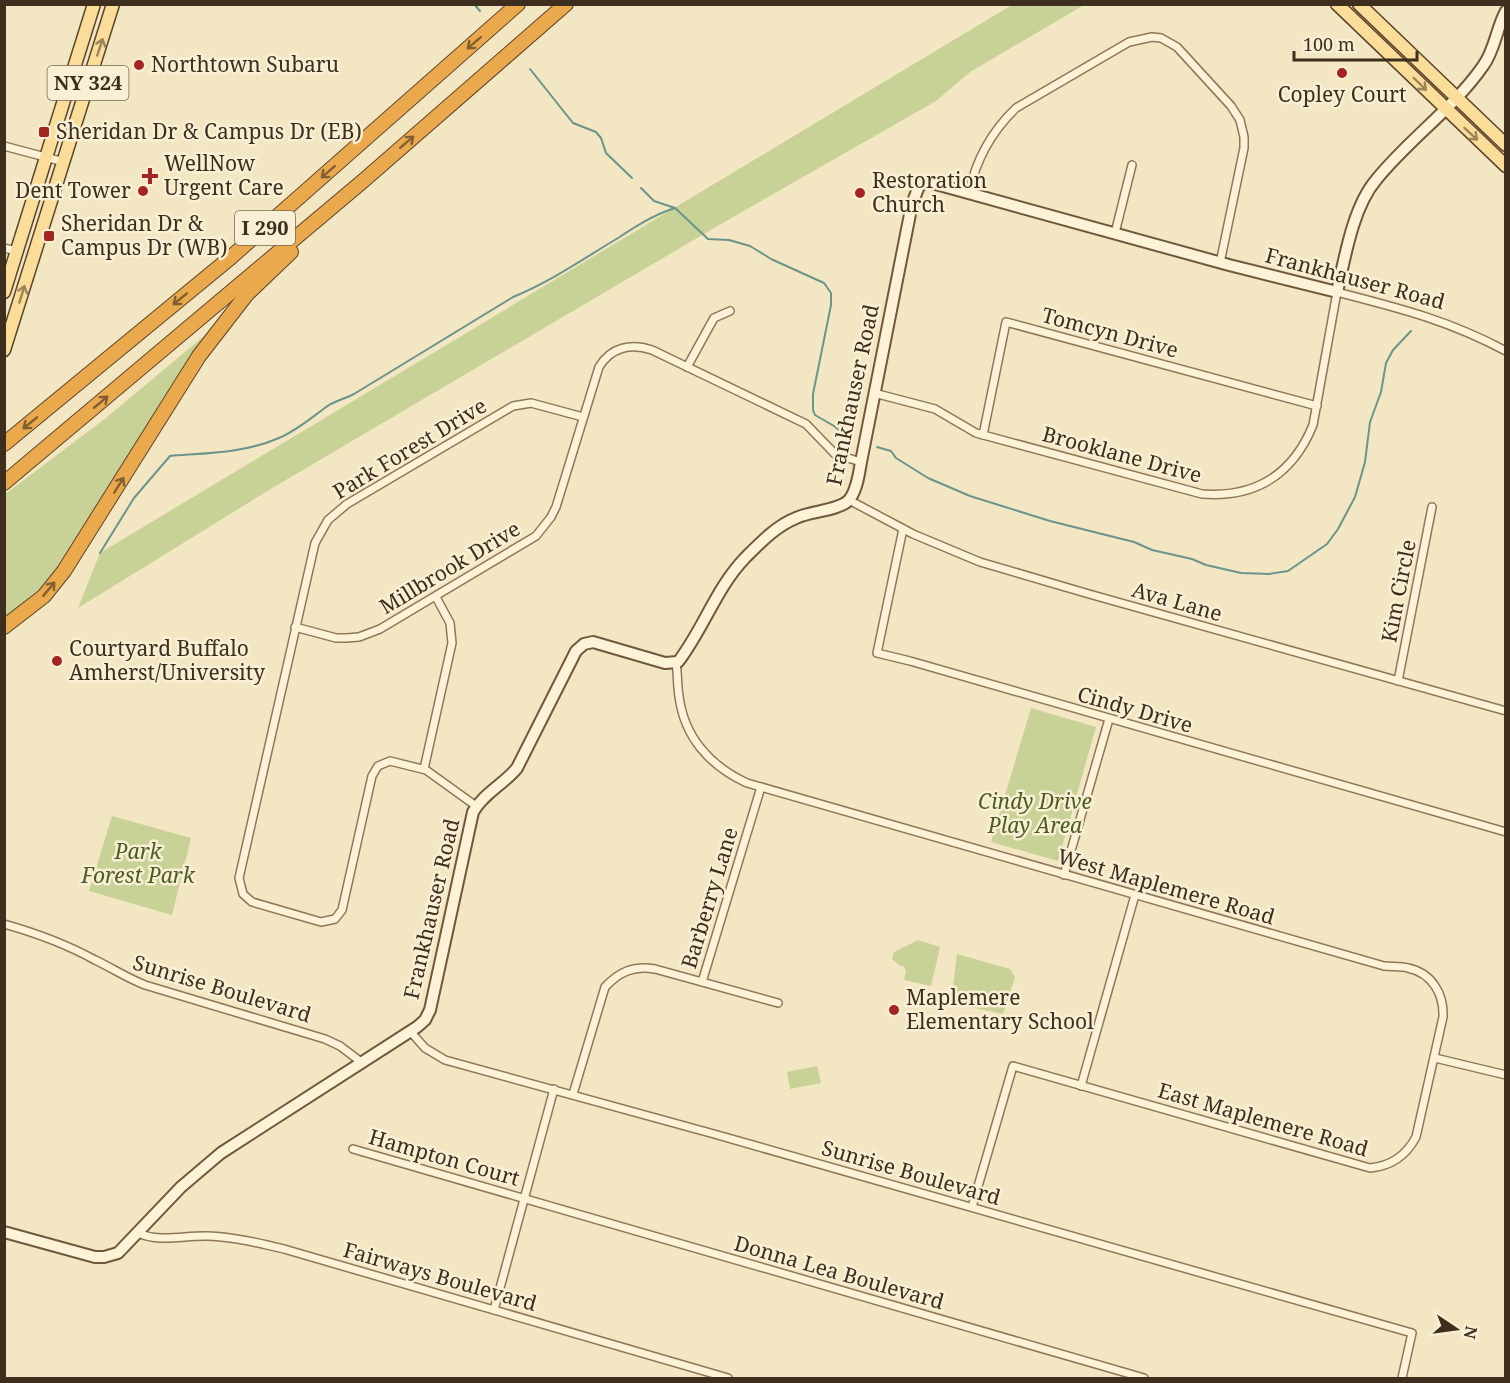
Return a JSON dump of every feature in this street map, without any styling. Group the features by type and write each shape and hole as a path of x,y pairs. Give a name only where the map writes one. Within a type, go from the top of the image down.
{"highway":[{"name":"I 290","path":"4,444 230,258 518,4"},
{"name":"I 290","path":"7,482 363,181 566,4"},
{"path":"4,627 44,596 64,571 119,486 171,398 217,331 248,294 363,181"}],"main road":[{"name":"NY 324","path":"4,291 94,4"},
{"name":"NY 324","path":"4,350 113,4"},
{"path":"1337,4 1506,166"},
{"path":"1359,4 1506,145"}],"street":[{"path":"1337,292 1357,215 1375,180 1433,120 1457,99 1484,65 1506,11"},
{"path":"969,194 978,161 986,144 1016,108 1129,42 1143,38 1161,38 1177,47 1234,110 1243,128 1244,148 1220,263"},
{"path":"4,146 64,162"},
{"path":"1115,233 1132,165"},
{"name":"Frankhauser Road","path":"4,1232 98,1258 118,1253 181,1187 221,1154 423,1022 430,1010 476,807 517,768 574,654 580,647 595,643 665,663 676,663 682,657 724,585 756,547 796,517 842,505 849,500 861,462 916,191 921,184 928,183 1220,263 1433,318 1460,328 1506,351"},
{"path":"4,248 17,251"},
{"name":"Brooklane Drive","path":"874,393 935,409 983,435 1202,494 1230,494 1257,487 1275,477 1290,463 1306,441 1317,406 1337,292"},
{"path":"687,367 714,318 730,311"},
{"name":"Tomcyn Drive","path":"983,435 1005,322 1317,406"},
{"name":"Millbrook Drive","path":"295,627 336,638 359,637 380,629 536,536 556,507 598,367 618,349 643,347 687,367 806,424 835,454 861,462"},
{"name":"Park Forest Drive","path":"476,807 424,769 390,762 378,766 374,771 342,910 335,919 321,922 252,902 246,898 239,885 315,543 328,520 347,504 513,406 531,403 583,417"},
{"name":"Ava Lane","path":"849,500 903,529 958,554 1017,573 1506,711"},
{"name":"Kim Circle","path":"1398,681 1432,507"},
{"name":"Cindy Drive","path":"903,529 877,653 1506,832"},
{"path":"424,769 452,644 450,623 436,597"},
{"name":"West Maplemere Road","path":"676,663 681,710 691,735 709,759 733,776 761,787 1064,875 1384,966 1418,971 1434,984 1442,999 1443,1017 1435,1058"},
{"path":"1064,875 1109,719"},
{"name":"Barberry Lane","path":"573,1094 605,987 614,977 632,969 650,968 702,982 761,787"},
{"path":"1080,1086 1135,895"},
{"name":"Sunrise Boulevard","path":"4,924 44,936 96,960 128,979 325,1039 340,1046 361,1062"},
{"path":"702,982 778,1003"},
{"name":"Sunrise Boulevard","path":"410,1031 425,1048 446,1060 573,1094 1412,1333 1402,1378"},
{"path":"1435,1058 1506,1075"},
{"name":"East Maplemere Road","path":"972,1207 1013,1066 1370,1168 1388,1164 1397,1159 1406,1152 1416,1137 1435,1058"},
{"path":"494,1310 554,1089"},
{"name":"Hampton Court","path":"353,1149 525,1198"},
{"name":"Donna Lea Boulevard","path":"525,1198 1144,1378"},
{"name":"Fairways Boulevard","path":"138,1233 149,1238 207,1236 261,1244 728,1378"}],"green space":[{"path":"1012,5 1084,5 970,72 936,101 714,228 274,487 78,608 100,553"},
{"path":"210,331 53,578 5,617 4,495 106,418"},
{"name":"Cindy Drive Play Area","path":"1031,708 1096,727 1058,861 991,842"},
{"name":"Park Forest Park","path":"112,816 191,838 172,915 89,891"},
{"path":"918,940 940,947 931,986 904,980 906,971 904,966 900,966 892,959 894,952"},
{"path":"957,954 1010,969 1015,977 1003,1014 970,1007 953,987"},
{"path":"817,1066 821,1083 790,1089 787,1072"}],"waterway":[{"path":"474,4 480,11"},
{"path":"530,69 573,123 596,132 601,138 606,153 632,178"},
{"path":"641,188 654,201 675,208 708,239 729,240 750,246 771,259 824,283 831,293 831,305 813,394 813,410 815,415 834,426 852,441"},
{"path":"100,553 134,498 170,456 253,447 286,435 329,405 354,394 513,297 553,277 645,221 675,208"},
{"path":"877,447 891,451 896,458 928,478 970,496 1050,521 1134,542 1152,550 1241,573 1269,574 1288,571 1327,544 1355,497 1365,462 1370,422 1381,392 1386,363 1393,350 1411,331"}],"place":[{"name":"Northtown Subaru","path":"139,65"},
{"name":"Copley Court","path":"1342,73"},
{"name":"Sheridan Dr & Campus Dr (EB)","path":"44,132"},
{"name":"WellNow Urgent Care","path":"150,176"},
{"name":"Dent Tower","path":"143,191"},
{"name":"Restoration Church","path":"860,193"},
{"name":"Sheridan Dr & Campus Dr (WB)","path":"49,236"},
{"name":"Courtyard Buffalo Amherst/University","path":"57,661"},
{"name":"Maplemere Elementary School","path":"894,1010"}]}
